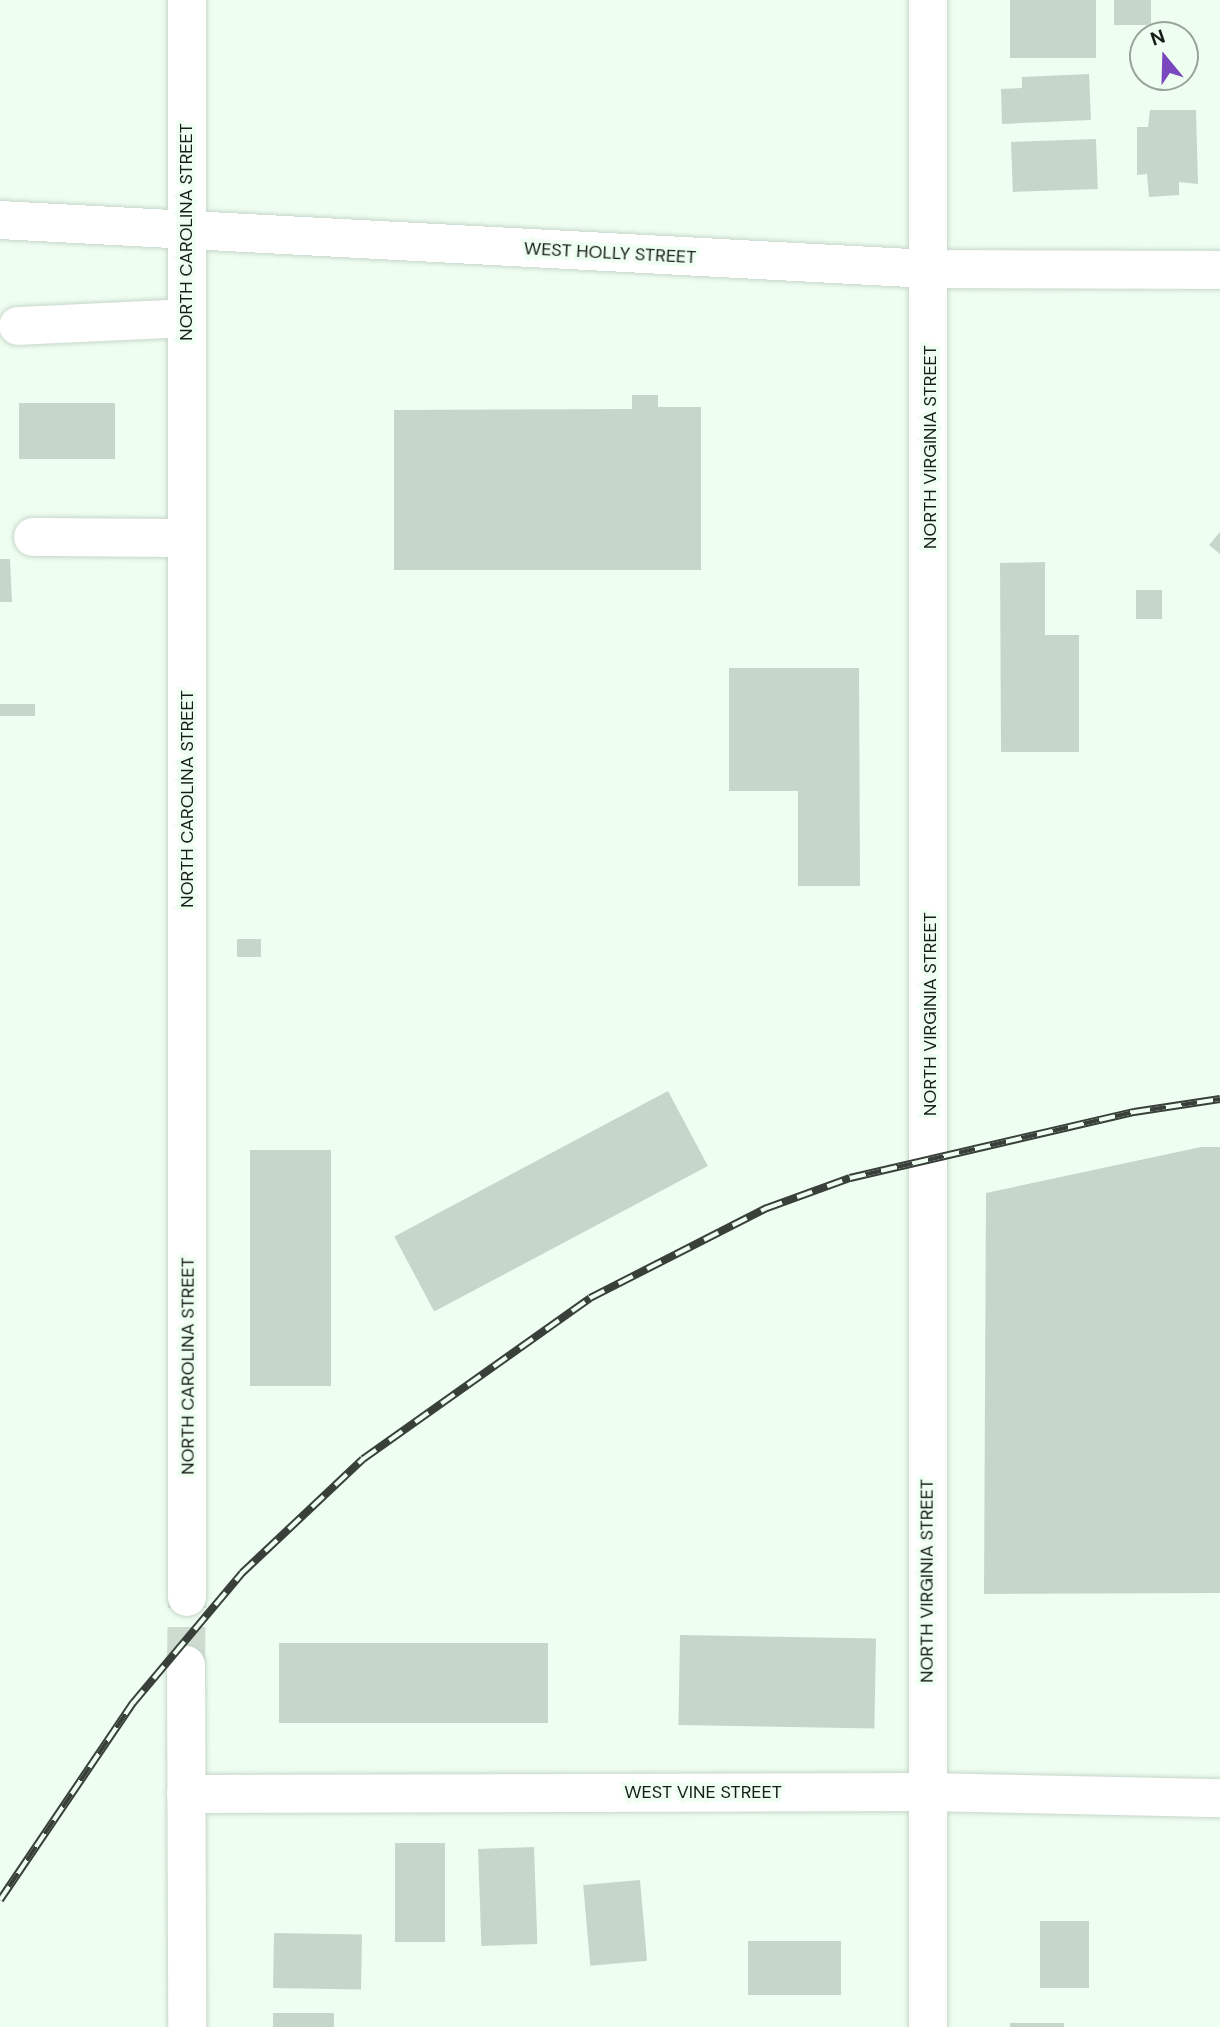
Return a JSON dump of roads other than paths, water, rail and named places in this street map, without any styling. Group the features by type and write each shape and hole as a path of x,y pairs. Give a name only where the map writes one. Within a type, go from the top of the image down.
{"street":[{"name":"NORTH CAROLINA STREET","path":"187,0 187,1597"},
{"name":"NORTH VIRGINIA STREET","path":"928,0 928,2027"},
{"name":"WEST HOLLY STREET","path":"0,219 930,270 1220,270"},
{"path":"18,326 186,318"},
{"path":"33,537 187,538"},
{"path":"186,1664 187,2027"},
{"name":"WEST VINE STREET","path":"186,1794 926,1792 1220,1798"}],"tunnel":[{"path":"186,1665 187,1597"}],"railway":[{"path":"0,1900 133,1703 242,1573 363,1459 590,1298 767,1208 850,1178 1134,1112 1220,1099"}]}
